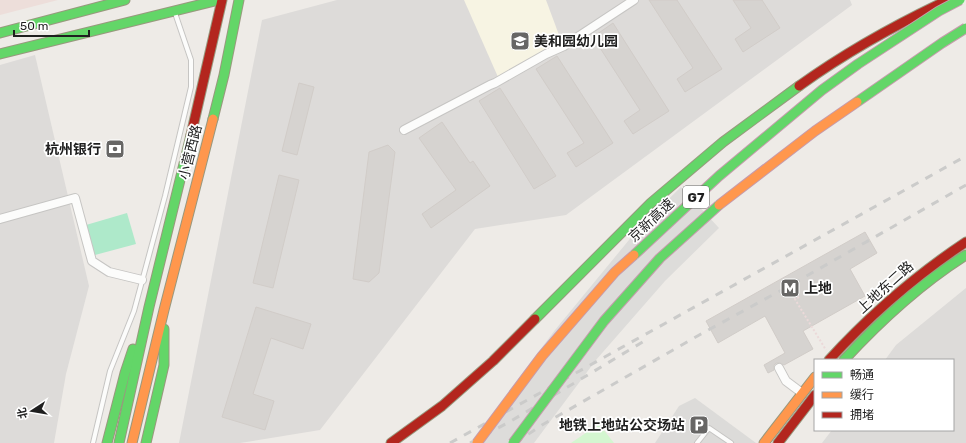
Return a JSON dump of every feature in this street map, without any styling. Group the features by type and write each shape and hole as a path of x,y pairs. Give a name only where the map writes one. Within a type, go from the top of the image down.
{"main road":[{"path":"0,33 125,0"},
{"path":"0,54 174,10 220,0"},
{"name":"小营西路","path":"119,443 220,0"},
{"name":"小营西路","path":"132,443 224,74 239,0"},
{"path":"391,443 442,406 493,362 651,203 723,142 813,76 850,52 910,18 948,0"},
{"name":"京新高速","path":"477,443 542,356 615,272 718,176 822,90 858,64 939,11 960,0"},
{"name":"G7","path":"513,443 604,321 666,253 719,205 815,131 966,28"},
{"name":"上地东二路","path":"830,359 904,286 932,264 966,242"},
{"name":"上地东二路","path":"845,359 866,336 908,298 933,277 966,255"},
{"name":"小营西路","path":"107,443 125,373 149,307"},
{"name":"小营西路","path":"146,443 164,365 164,310"},
{"path":"764,443 814,378"},
{"path":"778,443 814,396"}],"street":[{"path":"404,130 495,83 546,54 564,46 634,0"},
{"path":"0,219 75,198 92,261 109,272 142,280"},
{"path":"779,368 786,381 802,393"}],"lane":[{"path":"93,443 110,371 134,311 165,196 191,87 191,60 174,10"},
{"path":"165,196 176,198"},
{"path":"697,443 709,428 731,443"}],"path":[{"path":"799,298 796,299 796,301 830,359"}],"shaded area":[{"path":"0,0 58,0 0,15"},
{"path":"337,0 850,0 852,5 566,215 475,229 320,430 240,443 179,443 262,20"},
{"name":"美和园幼儿园","path":"464,0 546,0 559,35 555,47 498,77"},
{"path":"35,55 89,286 66,374 54,443 0,443 0,65"},
{"path":"966,288 966,443 822,443 831,431 954,431 954,359 886,359 896,345"},
{"name":"地铁上地站公交场站","path":"695,398 756,443 655,443 679,406"}],"green space":[{"path":"127,213 136,244 95,255 86,225"},
{"path":"599,424 614,443 571,443"}],"pier":[{"path":"681,187 719,228 665,281 596,360 534,443 470,443 555,330 638,229"}],"building":[{"path":"649,0 677,0 722,69 685,92 677,79 693,68"},
{"path":"733,0 762,0 780,28 743,52 735,39 751,28"},
{"path":"613,23 669,111 633,134 624,121 640,110 593,37"},
{"path":"557,56 613,143 576,167 567,153 584,143 536,69"},
{"path":"299,83 314,87 297,155 282,151"},
{"path":"500,88 556,176 534,189 479,101"},
{"path":"442,122 470,163 473,161 490,186 431,228 422,214 456,190 419,138"},
{"path":"388,145 395,152 379,273 369,282 353,279 369,152"},
{"path":"279,175 299,180 273,288 253,283"},
{"path":"865,232 877,253 850,269 865,296 803,331 813,349 784,365 776,363 774,365 774,370 768,373 764,365 785,353 765,316 718,343 706,321"},
{"path":"256,307 311,324 303,349 271,338 253,394 274,401 265,430 222,417"}],"railway":[{"path":"450,443 966,156"},
{"path":"515,443 542,425 701,334 789,286 966,185"},
{"path":"470,443 511,421 646,340"}],"traffic: fast":[{"path":"0,33 125,0"},
{"path":"0,54 219,0"},
{"path":"213,119 224,75 239,0"},
{"path":"634,255 719,176 822,90 858,64 939,11 960,0"},
{"path":"857,102 966,28"},
{"path":"535,319 651,203 723,142 799,86"},
{"path":"119,443 149,307 191,135"},
{"path":"513,443 604,321 660,258 719,205"},
{"path":"845,359 872,331 917,290 966,255"},
{"path":"146,443 164,365 164,329"},
{"path":"107,443 125,373 133,349"}],"traffic: slow":[{"path":"719,205 815,131 857,102"},
{"path":"132,443 164,310 213,119"},
{"path":"477,443 542,356 615,272 634,255"},
{"path":"764,443 814,378"}],"traffic: jam":[{"path":"191,135 222,0"},
{"path":"799,86 834,62 871,40 946,1"},
{"path":"830,359 861,327 911,282 966,242"},
{"path":"391,443 442,406 493,361 535,319"},
{"path":"778,443 814,396"}],"place":[{"name":"美和园幼儿园","path":"520,41"},
{"name":"杭州银行","path":"115,149"},
{"name":"上地","path":"790,288"},
{"name":"地铁上地站公交场站","path":"699,425"}]}
